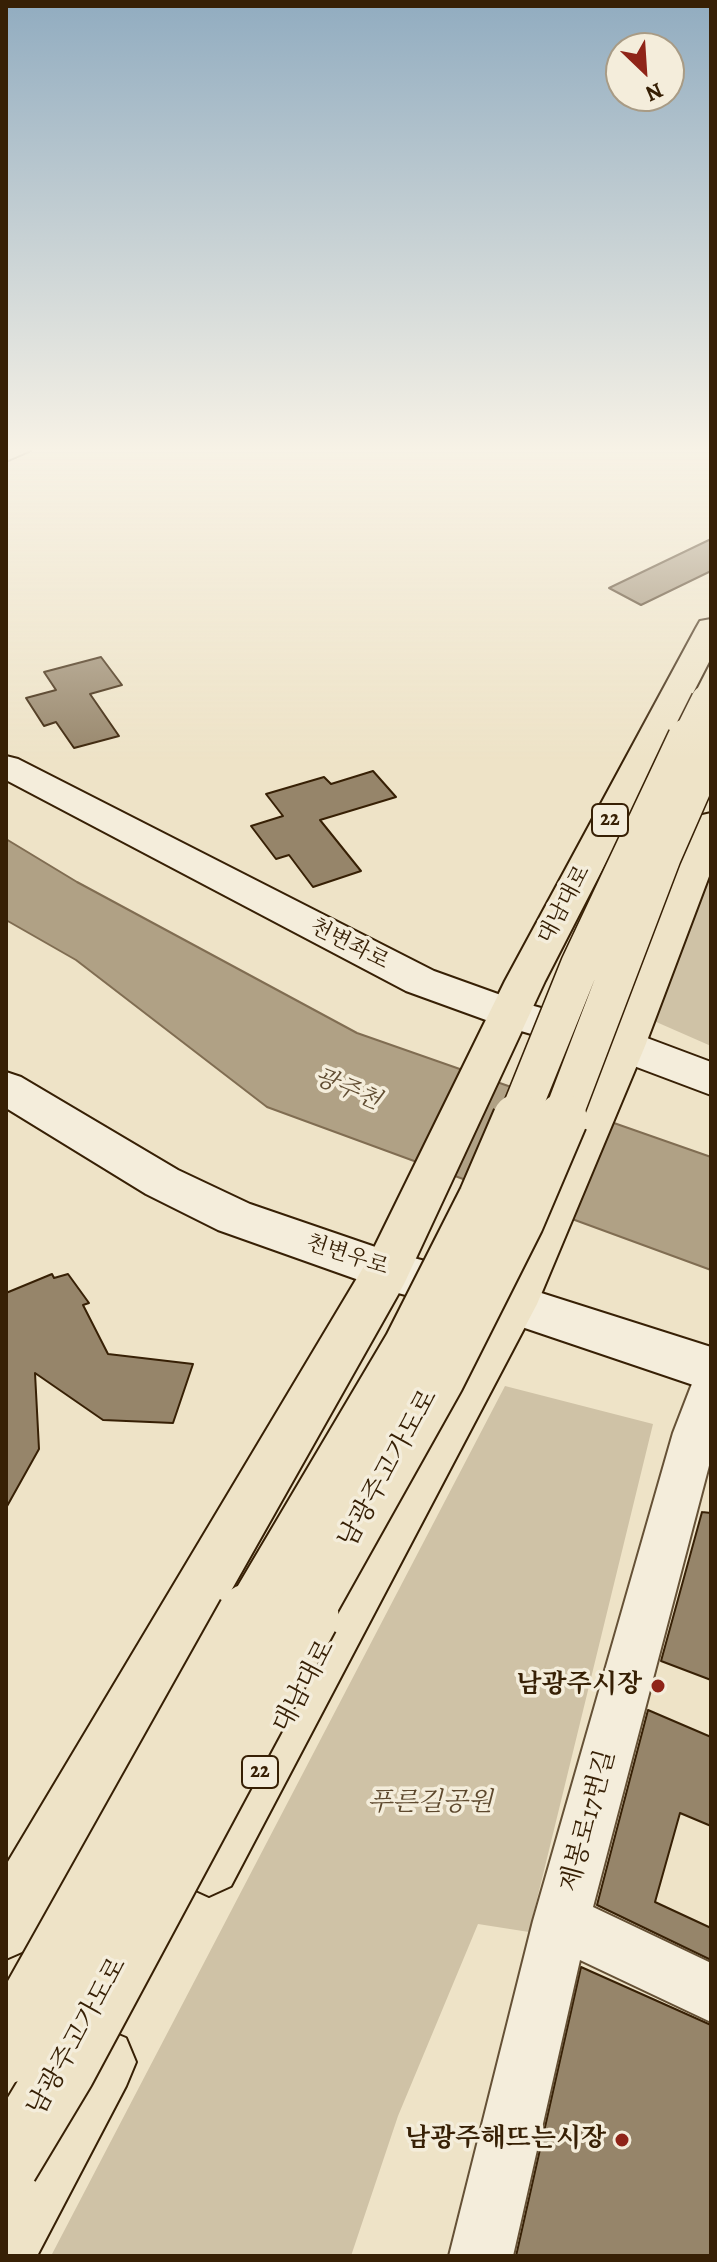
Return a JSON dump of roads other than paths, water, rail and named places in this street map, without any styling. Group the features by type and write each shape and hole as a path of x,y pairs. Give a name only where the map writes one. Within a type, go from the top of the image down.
{"main road":[{"name":"대남대로","path":"511,1014 711,628"},
{"name":"남광주고가도로","path":"6,2051 135,1825 234,1642 409,1346 484,1198 532,1088 580,965 663,784 709,711"},
{"name":"남광주고가도로","path":"6,2164 63,2069 310,1609 439,1379 519,1220 569,1102 662,856 709,711"},
{"name":"22","path":"513,1304 624,1046 711,824"},
{"name":"22","path":"6,1926 387,1270 511,1014"},
{"name":"대남대로","path":"6,2239 513,1304"}],"street":[{"name":"천변좌로","path":"6,766 420,981 511,1014 624,1046 711,1079"},
{"name":"천변우로","path":"6,1088 162,1182 234,1217 387,1270 513,1304 711,1369"},
{"name":"제봉로17번길","path":"481,2256 561,1921 695,1433 711,1390"},
{"path":"561,1921 711,1993"}],"water":[{"name":"광주천","path":"6,839 77,882 357,1033 711,1157 711,1270 267,1107 76,960 6,920"}],"place":[{"name":"남광주시장","path":"658,1686"},
{"name":"남광주해뜨는시장","path":"622,2140"}],"park label":[{"name":"푸른길공원","path":"430,1804"}]}
